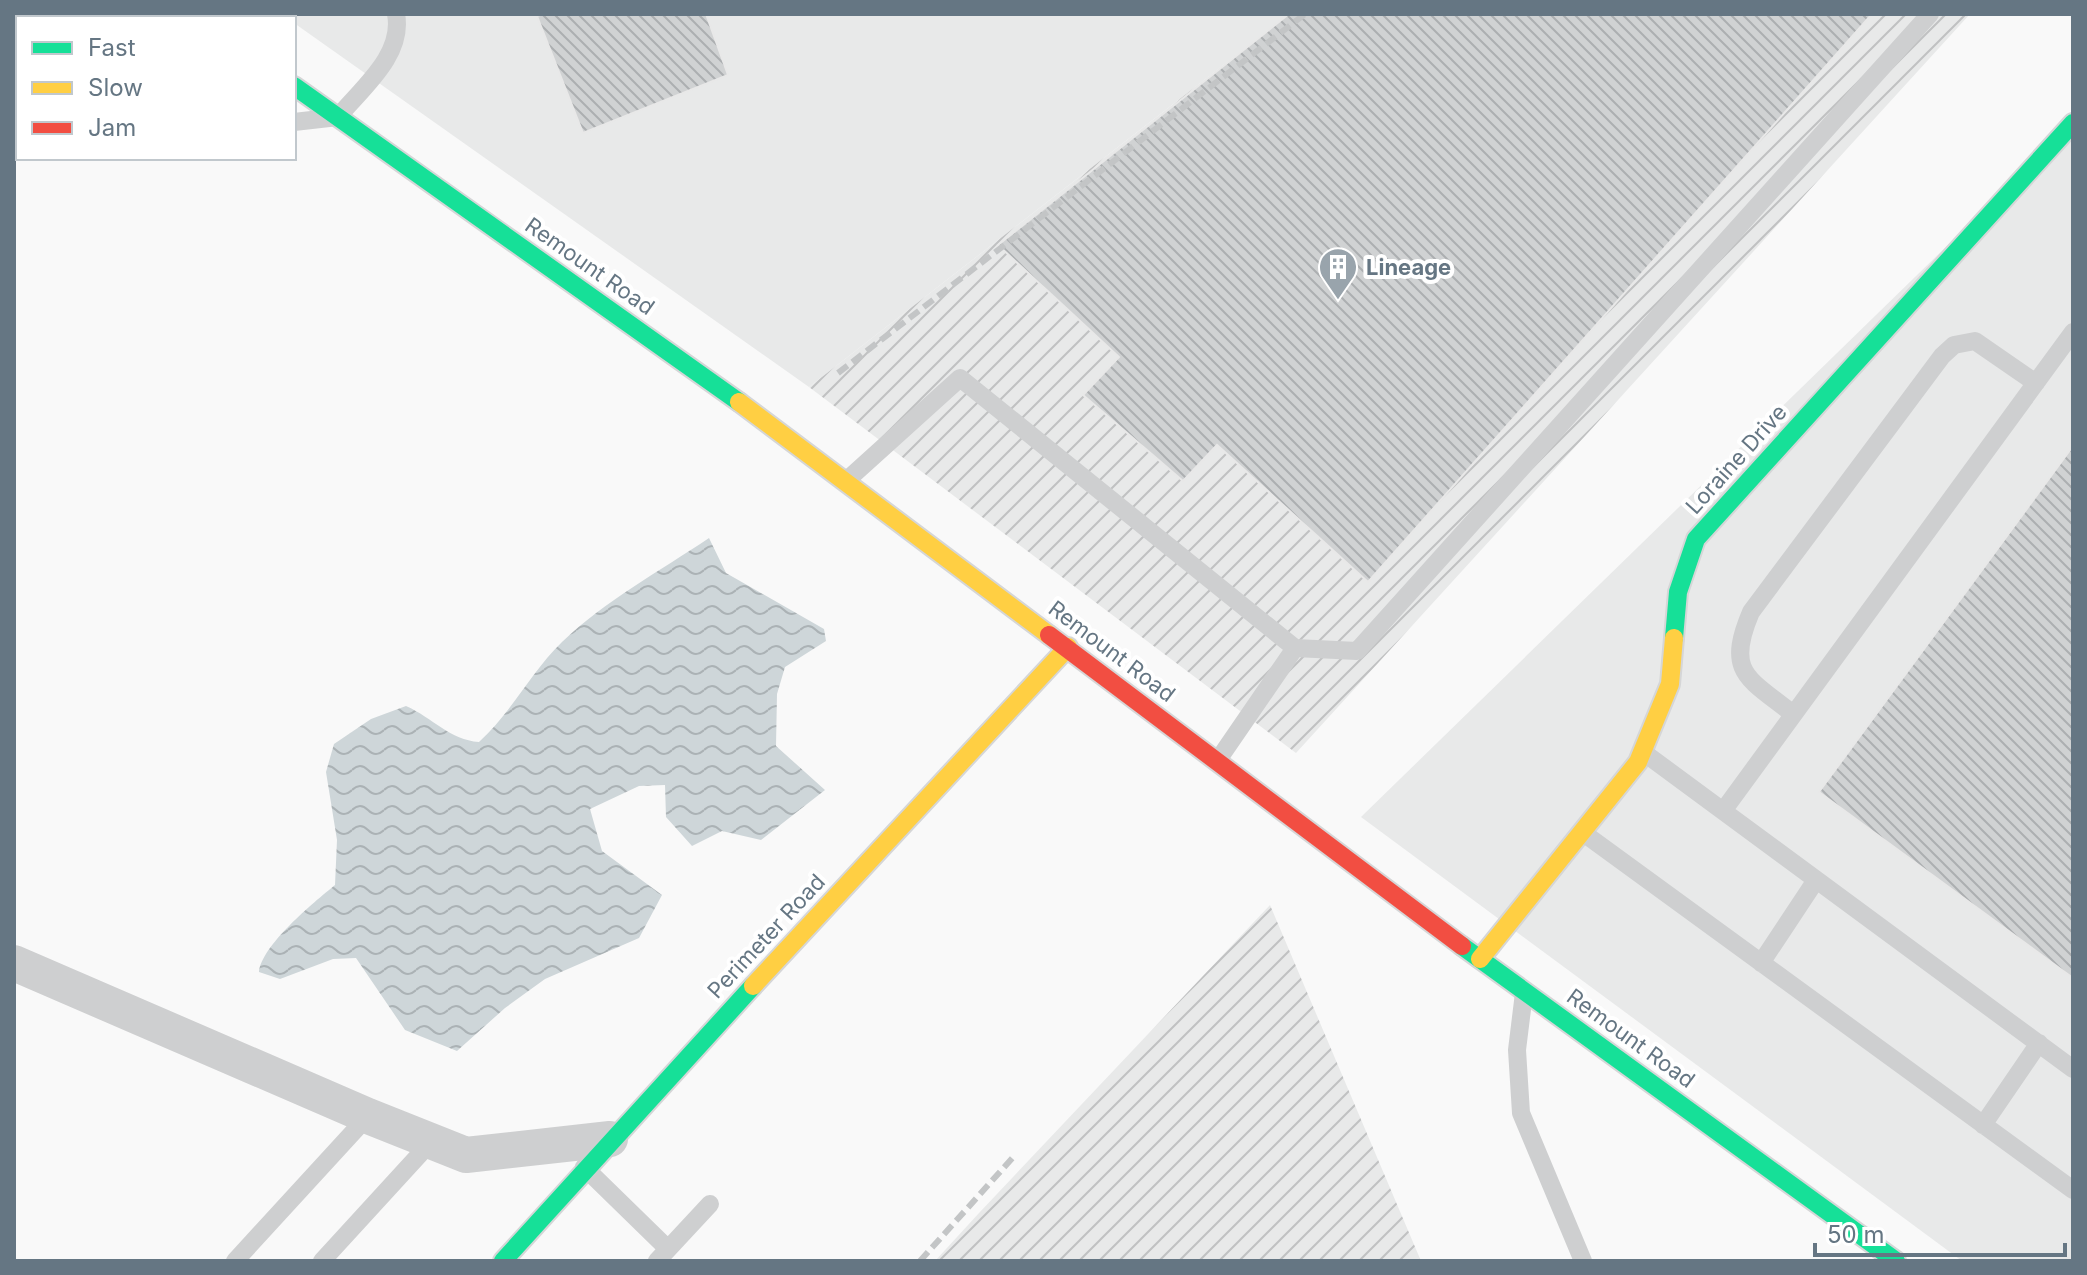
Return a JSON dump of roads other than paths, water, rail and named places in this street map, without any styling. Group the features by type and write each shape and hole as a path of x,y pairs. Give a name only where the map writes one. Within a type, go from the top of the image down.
{"main road":[{"name":"Remount Road","path":"296,87 846,481 1480,959 1896,1261"},
{"name":"Loraine Drive","path":"1480,959 1638,762 1670,684 1678,592 1696,539 2073,124"},
{"name":"Perimeter Road","path":"503,1261 610,1139 1068,647"},
{"path":"495,1242 580,1172"}],"street":[{"path":"14,963 368,1116 466,1155 610,1139"}],"lane":[{"path":"296,122 338,117 387,59 399,31 396,14"},
{"path":"846,481 960,378 1295,648 1357,651 1930,14"},
{"path":"1723,811 2073,332"},
{"path":"1793,714 1746,674 1737,658 1739,641 1751,612 1942,356 1954,345 1975,341 2036,383"},
{"path":"1218,760 1295,648"},
{"path":"1642,751 2073,1069"},
{"path":"1582,832 2073,1190"},
{"path":"1761,963 1816,880"},
{"path":"1525,990 1517,1050 1521,1113 1583,1261"},
{"path":"1983,1125 2039,1043"},
{"path":"235,1261 368,1116"},
{"path":"322,1261 431,1142"},
{"path":"580,1172 663,1255 710,1204"}],"water":[{"path":"709,538 726,573 824,629 826,641 785,667 777,694 776,746 825,790 761,840 722,831 692,846 666,817 665,785 639,786 590,809 602,851 662,895 639,938 545,979 505,1008 457,1051 405,1030 356,958 333,959 280,979 259,972 262,961 279,937 335,885 337,840 326,772 334,744 371,719 406,706 450,733 479,742 562,642 614,600"}],"railway":[{"path":"838,373 1305,14"},
{"path":"920,1261 1016,1154"}],"place":[{"name":"Lineage","path":"1338,301"}]}
